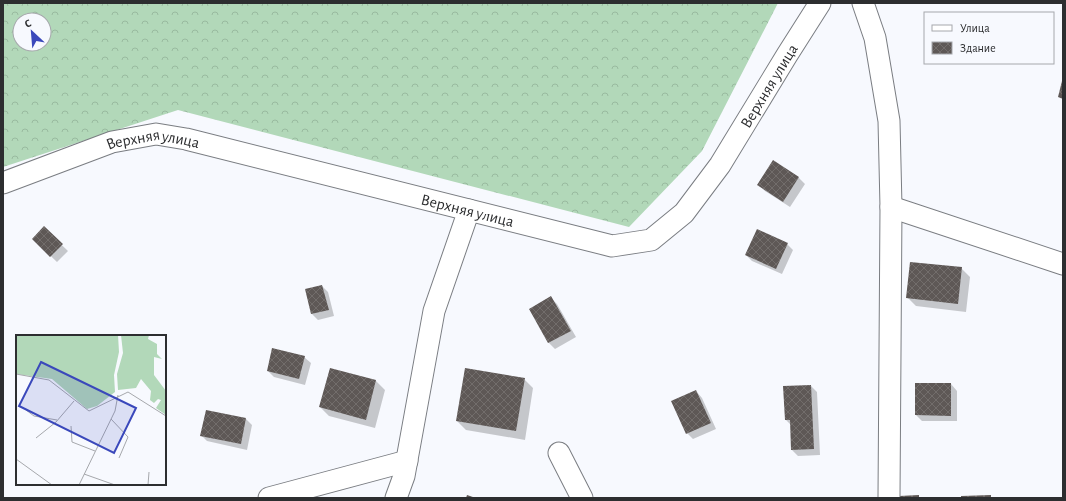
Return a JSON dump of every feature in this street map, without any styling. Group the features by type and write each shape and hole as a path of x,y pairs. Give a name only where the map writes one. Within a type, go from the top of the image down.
{"street":[{"name":"Верхняя улица","path":"3,183 112,142 156,134 186,138 612,246 651,240 684,213 720,165 820,3"},
{"path":"863,3 874,38 889,121 891,207 889,498"},
{"path":"891,207 1063,264"},
{"path":"396,498 404,476 434,311 469,210"},
{"path":"559,453 582,498"},
{"path":"270,498 406,461"}],"green space":[{"path":"3,3 778,3 702,151 629,227 178,110 3,167"}],"building":[{"path":"1063,81 1063,99 1058,97"},
{"path":"773,160 799,177 783,202 757,185"},
{"path":"44,226 63,244 50,257 32,239"},
{"path":"757,229 788,243 776,269 745,255"},
{"path":"910,262 962,267 958,304 906,298"},
{"path":"322,285 329,310 311,314 305,289"},
{"path":"551,296 571,331 548,343 529,309"},
{"path":"272,348 305,356 299,379 267,371"},
{"path":"330,368 376,380 366,420 319,407"},
{"path":"465,368 525,378 516,431 456,421"},
{"path":"915,383 951,383 951,416 915,415"},
{"path":"811,385 814,449 791,450 790,420 785,420 783,386"},
{"path":"696,390 711,423 686,434 671,401"},
{"path":"206,410 246,418 241,444 200,436"},
{"path":"467,495 476,498 466,498"},
{"path":"919,495 919,498 899,498 899,496"},
{"path":"991,495 991,498 961,498 961,496"}]}
